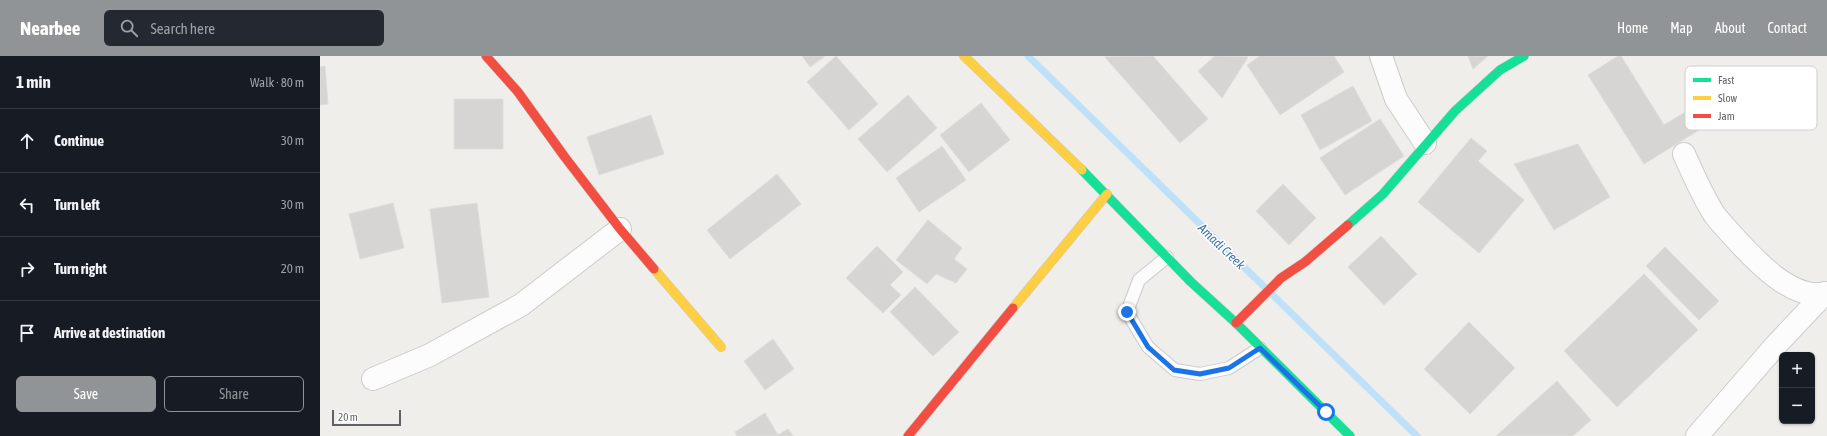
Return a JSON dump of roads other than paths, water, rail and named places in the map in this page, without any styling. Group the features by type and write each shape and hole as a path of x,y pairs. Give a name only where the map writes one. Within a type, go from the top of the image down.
{"street":[{"path":"486,56 518,92 564,156 620,229 721,347"},
{"path":"964,56 1107,194 1192,282 1236,323 1350,436"},
{"path":"1381,56 1396,99 1426,143"},
{"path":"1236,323 1282,278 1305,262 1382,194 1454,111 1500,70 1524,56"},
{"path":"1684,154 1692,173 1715,214 1754,260 1778,280 1807,293 1826,293"},
{"path":"908,436 917,423 1107,194"},
{"path":"373,379 430,355 521,305 620,229"},
{"path":"1697,436 1776,345 1826,293"}],"lane":[{"path":"1167,257 1139,280 1127,312 1148,347 1174,370 1200,374 1229,368 1260,348"}],"waterway":[{"name":"Amadi Creek","path":"1028,56 1417,436"}]}
